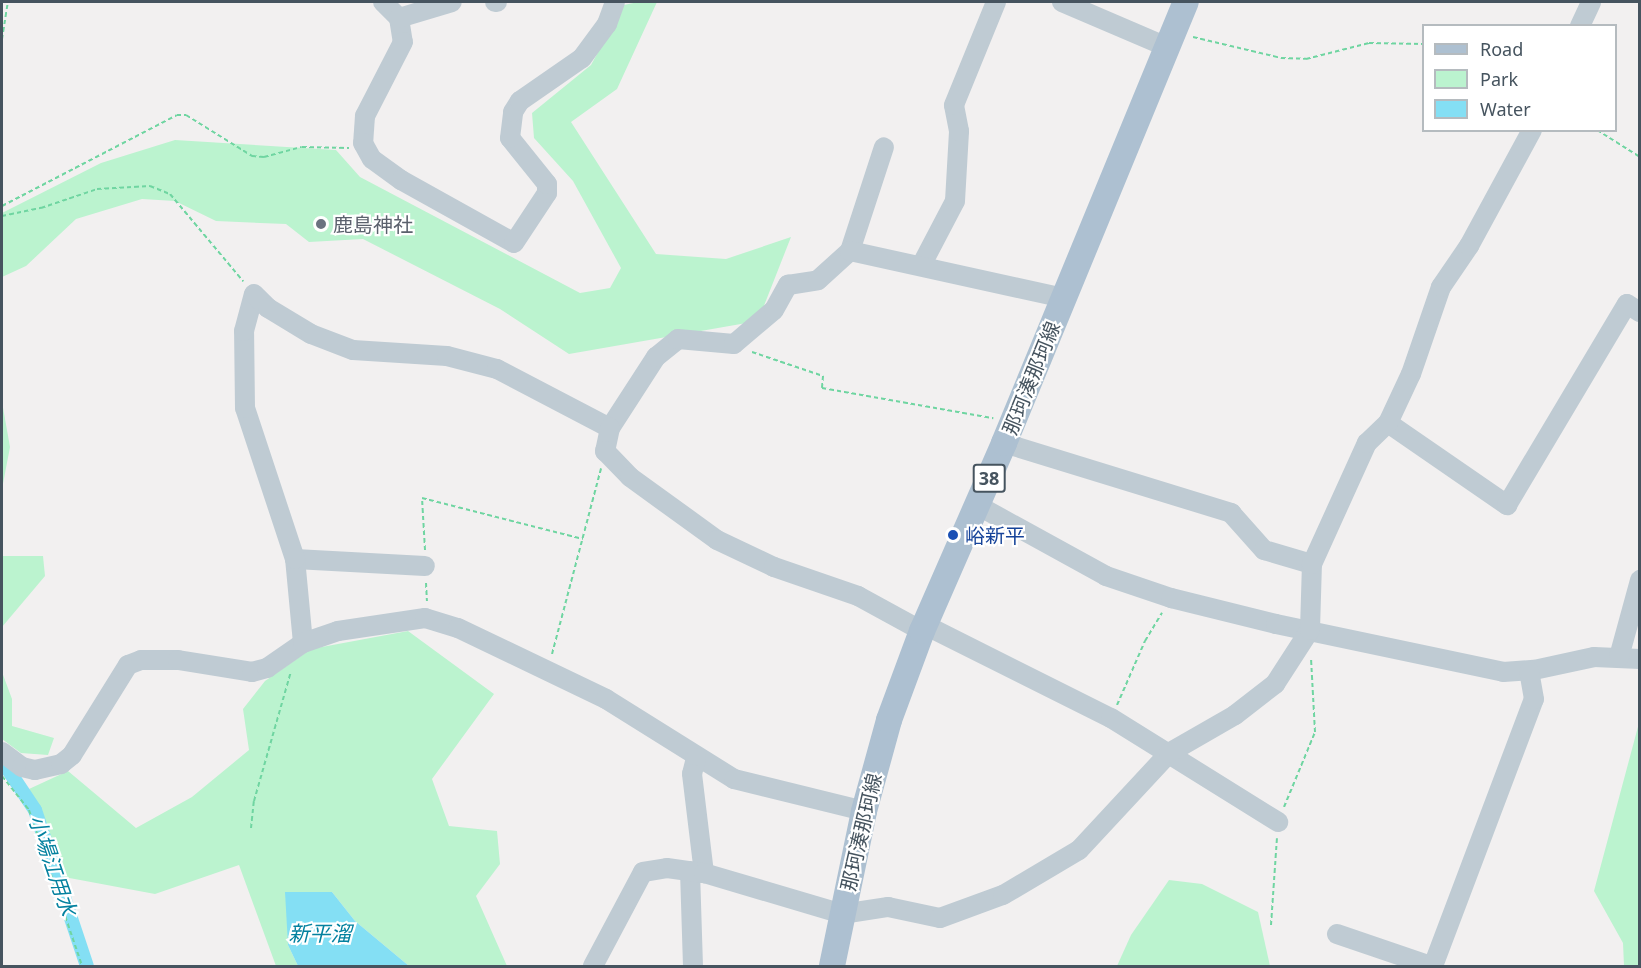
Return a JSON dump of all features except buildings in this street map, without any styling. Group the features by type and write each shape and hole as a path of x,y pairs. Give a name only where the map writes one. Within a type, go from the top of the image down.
{"main road":[{"name":"那珂湊那珂線","path":"832,966 864,811 889,720 924,628 1009,433 1186,2"}],"street":[{"path":"383,2 399,18 404,42 365,116 363,143 372,159 401,180 514,243 547,193 547,184 510,138 513,112 520,101 582,58 606,24 615,2"},
{"path":"399,18 452,2"},
{"path":"921,266 955,201 959,131 954,105 996,2"},
{"path":"1062,2 1170,40"},
{"path":"1581,24 1591,2"},
{"path":"593,966 643,872 667,868 697,872 842,914 888,907 939,918 1003,895 1079,850 1169,753 1235,715 1275,684 1310,630 1312,564 1367,443 1388,423 1411,374 1441,287 1470,246 1531,132"},
{"path":"884,147 850,251 818,280 788,285 774,310 734,344 678,339 656,357 610,428 605,451 630,477 717,540 774,567 858,597 1111,718 1278,822"},
{"path":"850,251 1064,298"},
{"path":"303,643 295,560 245,408 244,332 254,294 287,321 334,343 370,352 479,361 610,428"},
{"path":"1388,423 1507,505 1628,304 1640,312"},
{"path":"1009,433 1231,513 1264,550 1312,564"},
{"path":"977,505 1106,576 1171,598 1479,669 1529,670 1594,657 1640,659"},
{"path":"295,560 426,566"},
{"path":"1618,657 1640,580"},
{"path":"2,752 22,767 35,770 60,764 72,755 128,665 141,660 178,660 252,672 267,668 303,643 338,631 428,619 458,628 547,670 643,720 696,758 734,779 864,811"},
{"path":"1337,934 1432,966 1534,699 1529,670"},
{"path":"693,966 697,872 692,774 696,758"}],"path":[{"path":"2,39 8,2"},
{"path":"1170,40 1281,58 1306,58 1369,43 1422,44"},
{"path":"2,206 177,115 186,115 252,156 264,157 302,147 344,150 363,143"},
{"path":"1600,132 1640,157"},
{"path":"2,216 41,208 97,189 150,186 170,194 254,294"},
{"path":"729,344 824,376 822,388 1009,433"},
{"path":"547,670 584,539 605,451"},
{"path":"428,619 422,498 584,539"},
{"path":"1111,718 1145,640 1171,598"},
{"path":"1270,925 1278,822 1315,732 1310,630"},
{"path":"251,828 254,801 292,663"},
{"path":"2,776 29,810 82,966"}],"green space":[{"path":"657,2 617,89 571,122 656,254 726,259 791,237 758,321 569,354 500,309 363,239 309,242 286,224 216,221 175,201 142,199 76,219 26,266 2,277 2,213 101,163 175,140 336,150 360,177 580,293 610,288 621,268 573,181 534,138 532,113 591,65 624,5"},
{"path":"2,402 10,447 2,489"},
{"path":"2,556 43,556 45,576 2,627"},
{"path":"408,631 494,694 432,779 449,826 497,831 500,864 476,896 507,966 409,966 355,921 332,892 288,945 298,966 276,966 239,865 155,894 64,877 29,789 68,771 136,828 192,797 249,750 243,709 265,681 311,649"},
{"path":"2,672 12,699 12,726 54,738 48,755 21,753 2,739"},
{"path":"1639,723 1639,966 1624,966 1623,943 1594,891"},
{"path":"1169,880 1202,884 1258,912 1270,966 1117,966 1131,935"}],"water":[{"name":"新平溜","path":"285,892 332,892 355,921 409,966 298,966 288,945"}],"waterway":[{"name":"小場江用水","path":"7,768 35,810 87,966"}],"place":[{"name":"鹿島神社","path":"321,224"},
{"name":"峪新平","path":"953,535"}]}
